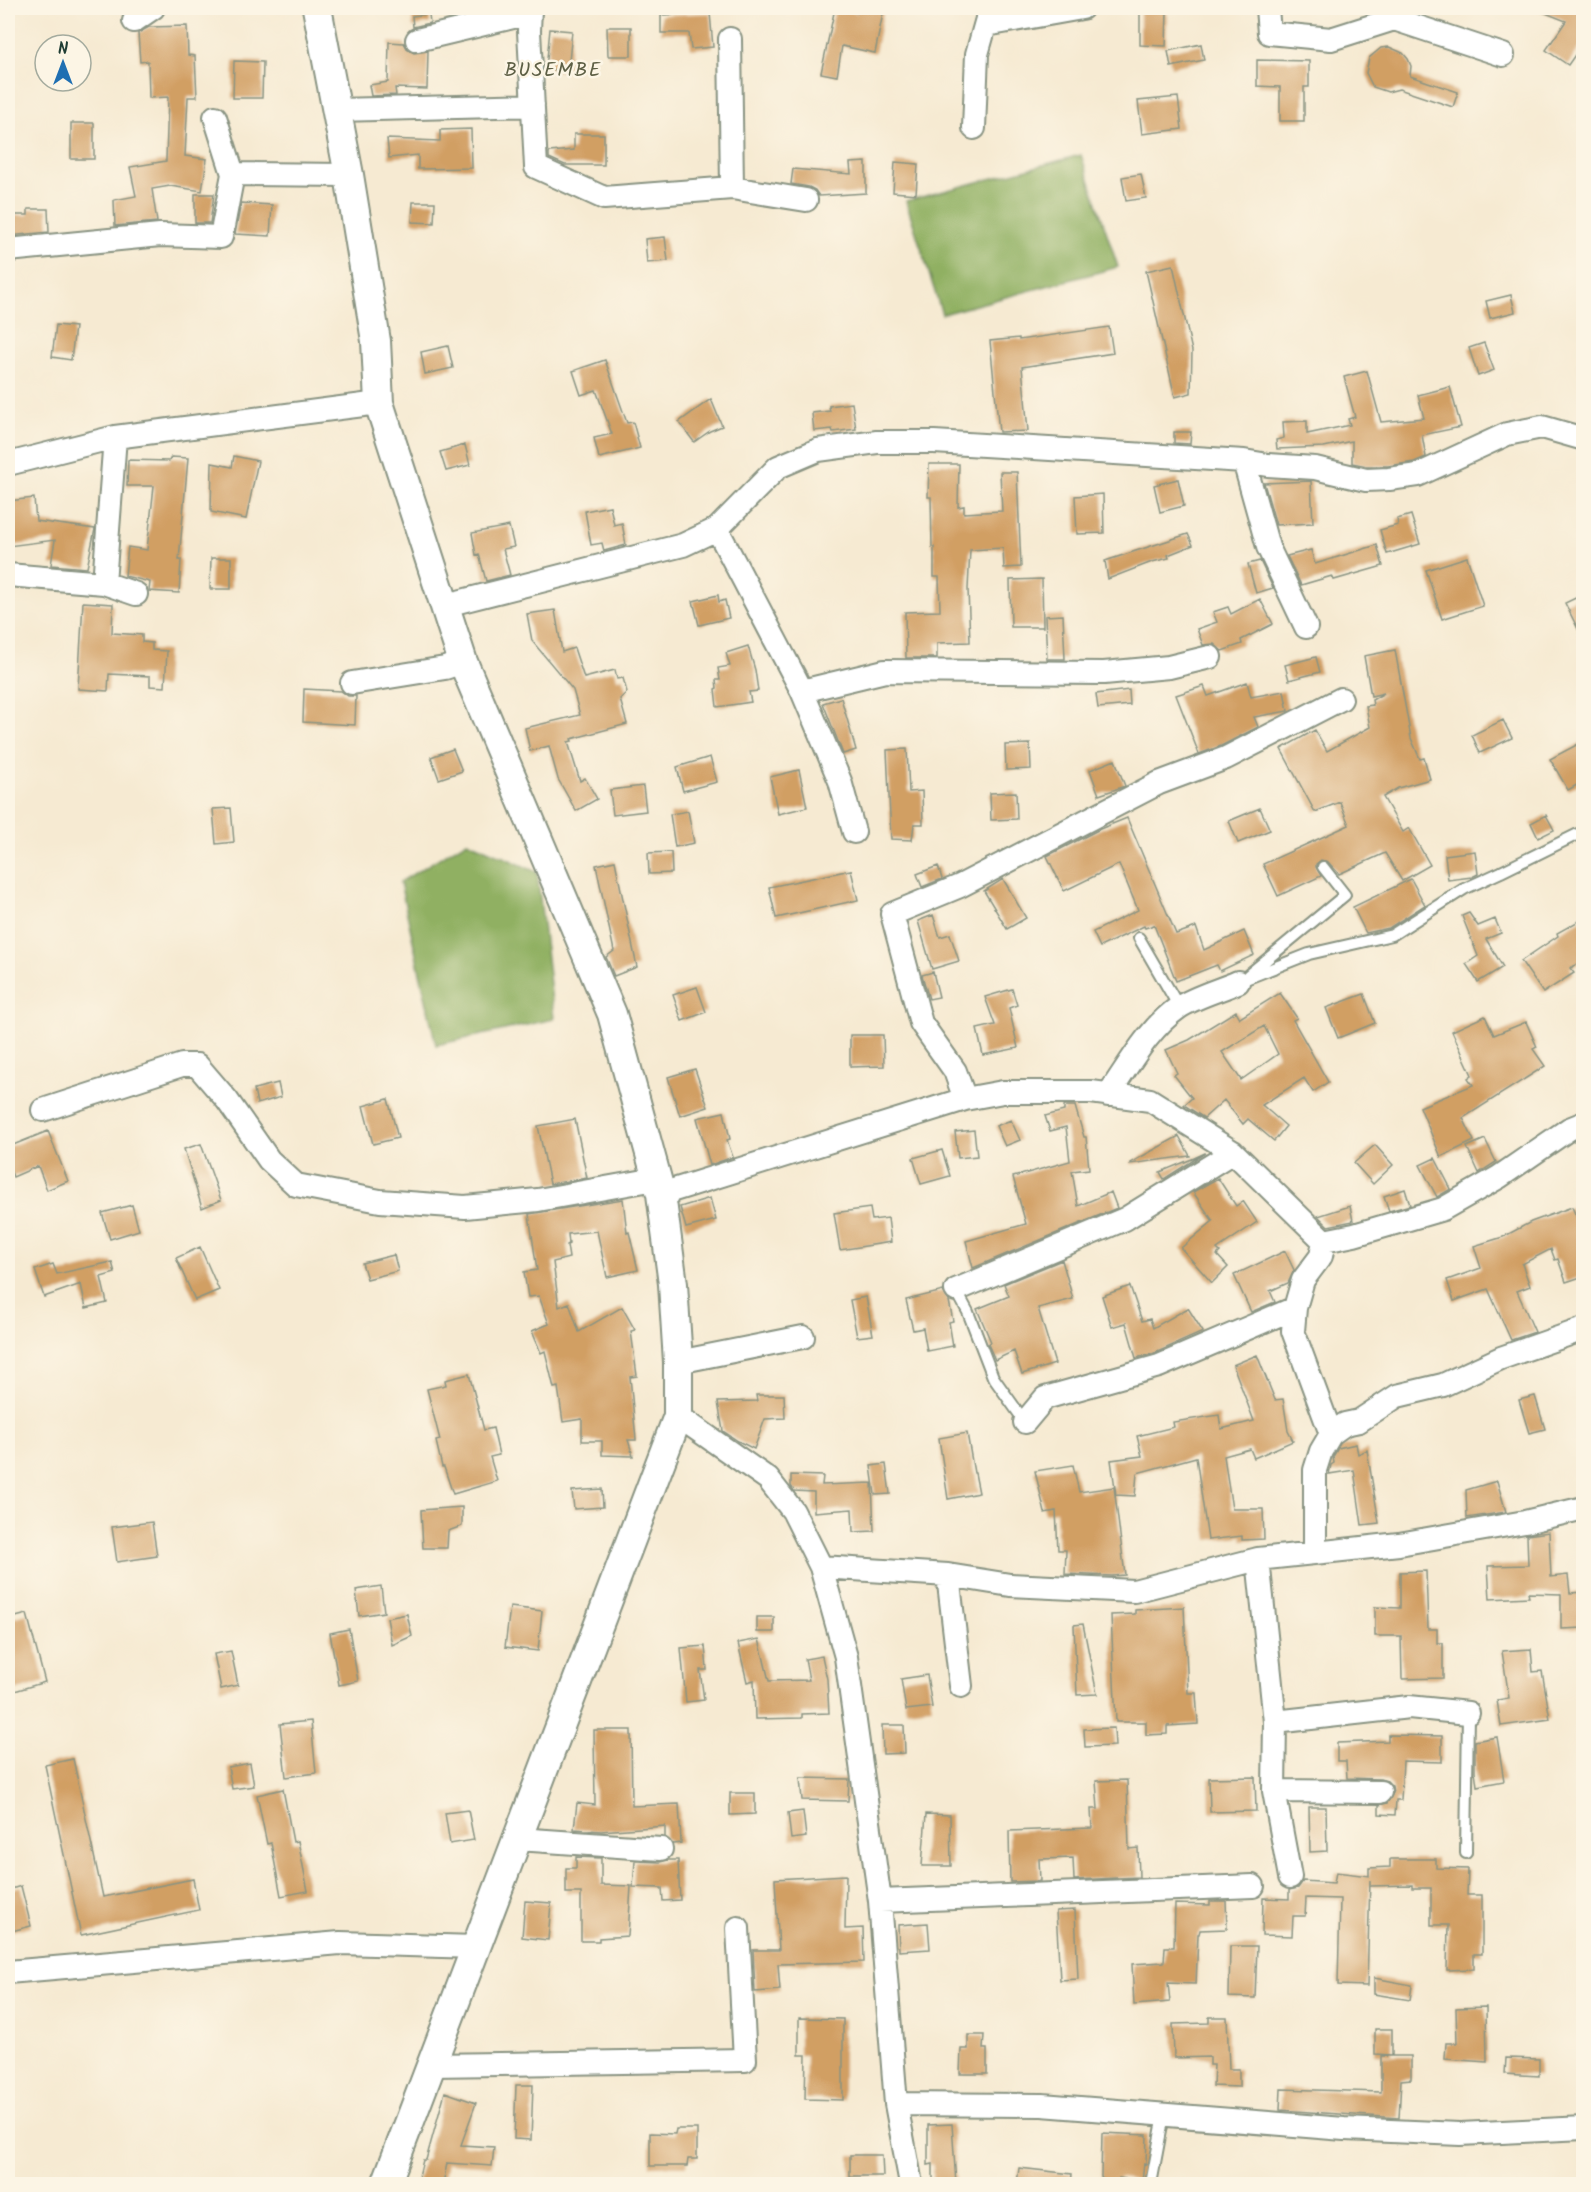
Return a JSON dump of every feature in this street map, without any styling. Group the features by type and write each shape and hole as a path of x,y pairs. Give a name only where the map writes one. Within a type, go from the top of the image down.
{"street":[{"path":"134,21 153,8"},
{"path":"317,8 349,175 376,341 379,403 463,662 612,1014 659,1187 673,1284 678,1362 678,1416 386,2184"},
{"path":"974,128 977,54 988,16 1082,8"},
{"path":"1267,8 1269,33 1331,39 1394,19 1503,55"},
{"path":"417,40 530,10 529,31 536,167 604,198 732,188 806,200"},
{"path":"730,39 732,188"},
{"path":"337,110 532,105"},
{"path":"8,250 160,235 221,237 233,174 215,117"},
{"path":"233,174 349,175"},
{"path":"8,464 115,437 379,403"},
{"path":"446,605 683,545 717,529 778,467 818,450 877,442 934,442 1244,461 1315,468 1366,480 1418,475 1507,434 1542,427 1584,439"},
{"path":"104,583 115,437"},
{"path":"1244,461 1268,547 1306,627"},
{"path":"717,529 802,691 840,781 854,832"},
{"path":"8,575 104,583 136,594"},
{"path":"802,691 885,671 1104,673 1169,667 1210,657"},
{"path":"352,683 445,668 463,662"},
{"path":"965,1099 955,1071 921,1023 892,914 960,886 1159,783 1226,758 1341,699"},
{"path":"1108,1095 1147,1039 1179,1007 1238,982"},
{"path":"43,1110 182,1065 197,1065 227,1100 269,1160 296,1185 380,1201 465,1207 659,1187 965,1099 1003,1092 1091,1092 1150,1100 1233,1152 1324,1241"},
{"path":"1324,1241 1354,1235 1443,1209 1499,1178 1569,1129 1584,1123"},
{"path":"956,1290 1125,1219 1233,1152"},
{"path":"1324,1241 1321,1256 1303,1280 1295,1308 1293,1331 1331,1434"},
{"path":"1025,1422 1045,1398 1159,1366 1295,1308"},
{"path":"1315,1552 1315,1470 1321,1451 1331,1434 1359,1420 1397,1396 1443,1385 1501,1358 1584,1329"},
{"path":"678,1362 803,1337"},
{"path":"678,1416 768,1479 793,1511 821,1567 846,1657 880,1901 896,2104 911,2184"},
{"path":"821,1567 948,1575 1010,1586 1134,1591 1258,1559 1399,1544 1525,1522 1584,1508"},
{"path":"1258,1559 1275,1722 1274,1791 1290,1877"},
{"path":"948,1575 961,1686"},
{"path":"1275,1722 1409,1707 1468,1713"},
{"path":"1274,1791 1380,1792"},
{"path":"518,1839 661,1849"},
{"path":"880,1901 1253,1886"},
{"path":"431,2065 745,2060 738,1928"},
{"path":"8,1972 340,1943 476,1947"},
{"path":"896,2104 1042,2105 1344,2129 1460,2134 1584,2128"}],"lane":[{"path":"1238,982 1308,954 1392,935 1464,889 1584,831"},
{"path":"1238,982 1345,895 1323,867"},
{"path":"1138,938 1179,1007"},
{"path":"956,1290 968,1312 993,1377 1025,1422"},
{"path":"1466,1853 1468,1713"},
{"path":"1151,2184 1164,2115"}],"green space":[{"path":"1081,155 1118,267 942,314 906,201"},
{"path":"467,841 537,872 554,1019 436,1045 400,882"}],"building":[{"path":"835,8 857,13 857,8 884,8 875,53 842,46 837,76 821,73"},
{"path":"1533,8 1584,8 1584,42 1568,65 1546,50 1566,21"},
{"path":"1140,11 1167,11 1166,46 1140,45"},
{"path":"710,13 713,47 691,49 689,33 661,33 661,15"},
{"path":"429,14 430,23 413,27 412,16"},
{"path":"187,26 188,55 195,56 197,97 188,97 185,156 207,159 202,191 170,186 152,189 157,222 115,226 114,200 136,196 130,167 166,161 168,97 149,98 148,61 140,62 138,33 149,27"},
{"path":"607,27 631,27 631,56 608,56"},
{"path":"550,29 572,31 568,72 546,69"},
{"path":"389,42 404,43 408,50 414,53 428,51 427,89 395,88 396,95 371,96 369,85 388,82"},
{"path":"1201,44 1204,60 1171,67 1168,51"},
{"path":"1389,47 1403,53 1408,59 1411,66 1410,76 1458,92 1453,107 1399,89 1388,92 1373,87 1366,73 1369,58 1381,48"},
{"path":"1257,60 1309,61 1309,87 1304,87 1304,121 1280,121 1280,87 1257,86"},
{"path":"234,61 263,62 262,98 233,98"},
{"path":"1178,97 1182,129 1142,134 1138,101"},
{"path":"71,123 94,123 94,159 71,159"},
{"path":"471,129 472,168 418,169 418,155 389,158 387,139 440,141 440,130"},
{"path":"574,134 604,134 604,165 565,165 549,158 549,152 574,150"},
{"path":"866,162 866,193 819,196 809,187 791,184 793,169 851,174 850,163"},
{"path":"895,162 918,164 916,194 893,192"},
{"path":"1141,174 1146,198 1126,201 1122,177"},
{"path":"195,194 214,194 210,223 195,223"},
{"path":"413,202 435,202 434,223 412,222"},
{"path":"241,203 272,205 270,236 235,234"},
{"path":"28,209 48,209 49,232 8,236 8,215 28,215"},
{"path":"665,237 668,261 647,263 645,239"},
{"path":"1173,265 1192,351 1191,393 1175,397 1146,271"},
{"path":"1511,295 1515,312 1490,318 1486,301"},
{"path":"56,325 75,327 71,360 52,357"},
{"path":"1109,327 1113,353 1022,367 1028,431 999,432 990,341 1019,338 1019,340"},
{"path":"1484,343 1494,370 1478,376 1469,348"},
{"path":"448,346 453,368 425,374 421,352"},
{"path":"605,360 627,423 633,422 640,448 599,458 594,438 612,434 596,390 581,395 573,371"},
{"path":"1367,371 1381,422 1424,418 1418,395 1450,387 1461,427 1422,435 1426,457 1414,462 1388,466 1352,463 1352,441 1324,447 1277,449 1276,440 1284,438 1283,422 1307,421 1307,434 1350,425 1348,419 1355,417 1344,377"},
{"path":"711,399 722,426 694,442 679,422"},
{"path":"852,403 856,429 833,432 832,429 814,431 812,413 830,411 829,406"},
{"path":"1174,432 1191,432 1190,444 1174,443"},
{"path":"465,445 470,465 446,471 440,452"},
{"path":"234,456 258,461 246,519 211,512 212,463 232,467"},
{"path":"171,457 188,458 179,560 181,560 179,593 149,591 150,582 125,576 128,547 147,550 154,486 127,486 128,460 169,461"},
{"path":"929,464 959,464 958,507 964,506 964,513 1002,511 1000,472 1017,472 1021,567 1004,568 1003,548 970,550 968,589 970,642 937,643 937,658 906,658 905,612 940,611 939,577 934,577 931,497 928,497"},
{"path":"1178,479 1184,506 1160,512 1154,485"},
{"path":"1311,481 1313,523 1276,525 1264,483"},
{"path":"1103,494 1104,533 1077,534 1075,496"},
{"path":"34,498 36,521 95,529 87,568 51,565 55,540 8,546 8,501"},
{"path":"610,506 614,525 622,523 626,545 604,551 602,543 591,545 585,511"},
{"path":"1411,515 1420,544 1387,554 1380,530 1398,525 1397,519"},
{"path":"509,526 514,547 503,549 510,575 486,581 479,554 476,555 472,533"},
{"path":"1188,534 1193,545 1168,555 1169,558 1108,579 1105,561"},
{"path":"1377,545 1383,566 1334,580 1332,576 1301,585 1287,556 1311,550 1315,564"},
{"path":"1467,557 1483,606 1442,619 1426,570"},
{"path":"211,558 231,558 231,589 210,589"},
{"path":"1260,561 1273,588 1256,593 1248,564"},
{"path":"1042,579 1043,627 1011,627 1010,580"},
{"path":"1584,594 1584,641 1565,603"},
{"path":"718,595 719,602 725,600 729,618 699,625 693,601"},
{"path":"1260,599 1273,624 1241,640 1242,644 1222,651 1214,644 1203,645 1197,629 1217,622 1213,612 1228,607 1231,614"},
{"path":"83,602 113,604 112,633 142,635 142,642 152,643 152,650 167,651 165,687 150,686 150,676 109,674 108,691 78,689"},
{"path":"555,610 562,652 574,648 584,678 615,670 617,679 623,678 627,692 620,699 627,724 571,739 572,741 568,742 580,781 585,778 597,799 576,811 558,779 549,746 530,751 525,728 580,715 573,690 532,641 527,614"},
{"path":"1063,615 1065,659 1047,659 1045,616"},
{"path":"748,646 758,691 749,692 751,702 717,707 715,689 717,688 716,680 720,680 718,668 730,666 726,653"},
{"path":"1395,650 1411,738 1420,759 1424,758 1430,779 1398,788 1383,797 1403,832 1409,828 1430,865 1402,881 1385,853 1339,874 1328,862 1321,860 1316,867 1321,876 1278,896 1263,864 1349,825 1340,802 1315,812 1281,749 1315,730 1327,751 1370,727 1366,706 1373,705 1372,700 1384,693 1371,696 1364,656"},
{"path":"1316,657 1320,672 1289,680 1285,665"},
{"path":"1247,682 1251,697 1284,691 1288,711 1254,717 1258,727 1221,746 1199,754 1176,695 1204,686 1208,696"},
{"path":"304,689 341,691 348,696 356,696 355,725 303,722"},
{"path":"1129,690 1130,705 1098,708 1096,694"},
{"path":"841,698 856,750 843,754 823,703"},
{"path":"1503,720 1512,738 1480,753 1472,735"},
{"path":"1584,741 1584,781 1568,790 1550,759"},
{"path":"1030,744 1031,769 1006,770 1005,745"},
{"path":"453,749 462,771 439,779 431,757"},
{"path":"907,749 909,792 922,791 923,824 914,824 912,840 891,839 887,750"},
{"path":"710,757 717,782 683,791 677,767"},
{"path":"1115,760 1125,786 1099,795 1090,770"},
{"path":"799,770 807,807 778,814 770,777"},
{"path":"643,786 646,811 613,815 610,790"},
{"path":"1016,792 1017,819 991,820 990,793"},
{"path":"231,808 234,842 216,844 213,809"},
{"path":"1260,808 1270,830 1238,843 1229,821"},
{"path":"688,811 694,843 675,847 670,814"},
{"path":"1546,815 1554,830 1538,838 1531,823"},
{"path":"1127,818 1176,934 1196,927 1204,950 1244,931 1254,955 1220,971 1217,965 1176,981 1154,925 1145,928 1144,926 1100,947 1093,932 1138,910 1119,864 1064,891 1047,856"},
{"path":"1475,851 1478,874 1448,880 1445,855"},
{"path":"671,852 672,873 649,874 648,853"},
{"path":"615,861 637,967 614,976 606,957 614,951 596,865"},
{"path":"938,866 942,879 922,887 917,874"},
{"path":"851,870 858,900 776,918 769,887"},
{"path":"1003,879 1026,918 1007,929 984,891"},
{"path":"1411,879 1425,905 1389,928 1366,933 1353,907"},
{"path":"1469,913 1478,926 1495,919 1501,933 1486,939 1503,967 1478,982 1466,964 1478,956 1462,916"},
{"path":"933,915 940,937 950,934 959,961 932,969 918,921"},
{"path":"1584,918 1584,961 1570,968 1574,973 1543,993 1521,961 1558,936 1557,933"},
{"path":"933,972 939,997 929,999 922,975"},
{"path":"697,987 706,1012 682,1021 673,995"},
{"path":"1012,989 1017,1005 1009,1008 1018,1048 983,1055 977,1029 995,1025 985,997"},
{"path":"1280,993 1297,1018 1293,1020 1328,1082 1313,1092 1304,1078 1262,1105 1286,1126 1274,1141 1248,1119 1243,1124 1224,1100 1204,1118 1184,1105 1192,1098 1174,1075 1177,1073 1166,1050 1189,1040 1236,1011 1240,1018","holes":["1264,1026 1278,1054 1241,1080 1222,1052"]},
{"path":"1364,994 1375,1023 1338,1038 1326,1008"},
{"path":"1485,1016 1494,1035 1526,1022 1537,1047 1533,1049 1545,1066 1463,1118 1474,1141 1441,1157 1420,1107 1473,1085 1468,1078 1472,1075 1452,1031"},
{"path":"850,1035 883,1035 884,1066 850,1067"},
{"path":"695,1069 708,1107 680,1116 668,1077"},
{"path":"278,1083 281,1097 257,1104 254,1089"},
{"path":"388,1099 398,1138 373,1144 363,1106"},
{"path":"1064,1106 1075,1106 1084,1137 1086,1137 1089,1169 1072,1171 1078,1206 1111,1192 1117,1208 973,1268 966,1241 1026,1224 1013,1177 1070,1161 1066,1127 1050,1131 1045,1116 1064,1111"},
{"path":"724,1112 730,1139 727,1140 733,1157 710,1165 697,1118"},
{"path":"575,1119 587,1178 550,1184 538,1126"},
{"path":"1011,1120 1020,1140 1005,1146 996,1126"},
{"path":"974,1130 977,1156 958,1158 955,1132"},
{"path":"48,1131 68,1181 47,1190 38,1166 13,1177 8,1164 8,1147"},
{"path":"1179,1136 1190,1156 1130,1164 1130,1163"},
{"path":"1485,1139 1496,1162 1479,1173 1467,1147"},
{"path":"201,1144 221,1200 202,1208 184,1149"},
{"path":"1375,1145 1393,1165 1373,1184 1354,1163"},
{"path":"942,1150 950,1176 921,1184 913,1158"},
{"path":"1205,1153 1164,1179 1160,1172 1192,1159"},
{"path":"1435,1158 1451,1189 1437,1197 1420,1165"},
{"path":"1218,1178 1236,1206 1243,1201 1257,1222 1217,1249 1220,1252 1217,1255 1228,1267 1212,1283 1181,1248 1213,1221 1193,1192"},
{"path":"1405,1189 1410,1205 1389,1211 1384,1196"},
{"path":"710,1198 716,1220 686,1228 680,1207"},
{"path":"623,1199 627,1233 629,1232 638,1270 607,1277 597,1231 568,1234 569,1258 553,1262 559,1307 569,1303 579,1332 622,1307 635,1330 631,1331 637,1376 630,1377 636,1440 628,1440 633,1456 602,1455 602,1441 582,1441 582,1419 563,1422 558,1387 554,1388 545,1351 541,1353 532,1331 549,1324 539,1296 528,1297 524,1272 537,1270 529,1214"},
{"path":"132,1205 139,1230 110,1239 102,1213"},
{"path":"1350,1206 1353,1221 1328,1226 1318,1216"},
{"path":"1572,1207 1584,1234 1584,1276 1566,1282 1558,1259 1555,1260 1551,1249 1522,1264 1530,1286 1517,1291 1535,1332 1511,1340 1488,1289 1454,1301 1447,1280 1481,1268 1474,1246 1503,1237 1531,1222"},
{"path":"870,1208 872,1220 888,1218 891,1242 840,1250 834,1213"},
{"path":"200,1247 219,1290 195,1300 176,1258"},
{"path":"1285,1251 1294,1270 1288,1283 1270,1291 1275,1302 1251,1312 1234,1275"},
{"path":"394,1255 398,1271 367,1279 362,1263"},
{"path":"1062,1260 1073,1299 1038,1308 1055,1364 1022,1374 1014,1351 995,1360 988,1344 991,1342 977,1309 1009,1296 1004,1284"},
{"path":"112,1262 115,1273 101,1277 107,1303 86,1308 81,1284 44,1297 35,1270 53,1264 57,1274"},
{"path":"1130,1286 1142,1321 1150,1319 1153,1328 1188,1308 1203,1332 1155,1353 1136,1358 1126,1323 1112,1327 1102,1296"},
{"path":"943,1291 949,1301 953,1321 949,1322 953,1346 927,1351 923,1328 913,1330 906,1300"},
{"path":"866,1297 873,1335 857,1337 850,1300"},
{"path":"1257,1355 1275,1400 1283,1399 1288,1431 1293,1441 1254,1458 1250,1449 1224,1456 1232,1509 1263,1509 1264,1539 1242,1540 1242,1536 1208,1540 1196,1457 1137,1473 1135,1496 1116,1495 1111,1460 1142,1456 1137,1436 1174,1427 1173,1422 1219,1415 1221,1429 1254,1421 1233,1365"},
{"path":"469,1374 484,1430 493,1428 499,1455 490,1457 497,1481 453,1494 444,1467 442,1467 436,1441 440,1440 427,1389 446,1385 445,1380"},
{"path":"756,1395 784,1395 785,1418 765,1419 754,1449 723,1431 718,1402 757,1401"},
{"path":"1535,1396 1545,1429 1529,1433 1519,1400"},
{"path":"967,1433 979,1493 948,1499 939,1438"},
{"path":"1356,1444 1358,1454 1367,1450 1379,1523 1362,1525 1354,1470 1329,1474 1338,1448"},
{"path":"886,1464 890,1494 875,1495 871,1466"},
{"path":"1073,1465 1079,1492 1114,1487 1125,1575 1065,1574 1066,1550 1058,1550 1056,1511 1045,1513 1035,1471"},
{"path":"791,1475 823,1476 822,1485 872,1483 874,1531 853,1532 852,1509 814,1512 814,1492 794,1491 791,1486"},
{"path":"1497,1481 1506,1512 1467,1518 1466,1490"},
{"path":"602,1489 603,1507 574,1509 572,1491"},
{"path":"462,1507 462,1526 448,1531 447,1548 423,1548 421,1510"},
{"path":"152,1522 157,1556 117,1562 112,1527"},
{"path":"1549,1532 1551,1577 1568,1575 1570,1593 1584,1592 1584,1628 1561,1629 1561,1594 1528,1593 1529,1597 1490,1599 1488,1566 1528,1565 1527,1535"},
{"path":"1426,1571 1428,1629 1437,1629 1437,1643 1443,1643 1443,1678 1402,1679 1401,1636 1375,1636 1375,1607 1400,1608 1400,1572"},
{"path":"381,1586 384,1612 359,1616 356,1590"},
{"path":"510,1607 542,1611 538,1651 505,1647"},
{"path":"1184,1607 1188,1693 1196,1693 1198,1724 1167,1726 1167,1734 1146,1735 1146,1722 1116,1722 1111,1615 1135,1614 1135,1610"},
{"path":"27,1614 45,1682 8,1693 8,1619"},
{"path":"407,1614 412,1636 392,1645 387,1618"},
{"path":"757,1617 774,1617 774,1632 757,1632"},
{"path":"1083,1624 1097,1694 1077,1695 1074,1625"},
{"path":"349,1629 358,1681 339,1685 330,1633"},
{"path":"759,1639 769,1681 809,1680 805,1659 822,1656 827,1679 829,1713 802,1714 802,1718 755,1719 754,1680 747,1682 738,1643"},
{"path":"705,1646 707,1670 700,1670 704,1700 686,1702 681,1648"},
{"path":"1531,1649 1533,1672 1542,1671 1550,1719 1501,1726 1497,1700 1509,1698 1502,1651"},
{"path":"231,1651 238,1685 221,1689 214,1654"},
{"path":"927,1675 932,1707 906,1710 901,1679"},
{"path":"311,1721 316,1773 286,1777 280,1724"},
{"path":"882,1725 904,1725 905,1753 883,1754"},
{"path":"1114,1728 1115,1746 1085,1747 1084,1729"},
{"path":"594,1730 631,1730 632,1806 679,1804 681,1843 673,1844 665,1837 665,1826 601,1831 574,1829 577,1803 595,1805"},
{"path":"1388,1735 1442,1736 1442,1762 1403,1761 1401,1800 1396,1800 1395,1815 1379,1814 1379,1805 1387,1803 1393,1793 1392,1786 1387,1781 1347,1778 1346,1761 1337,1761 1337,1743 1388,1741"},
{"path":"1497,1737 1504,1781 1477,1786 1475,1741"},
{"path":"73,1759 103,1897 193,1879 199,1910 81,1935 45,1765"},
{"path":"250,1763 254,1786 232,1789 228,1767"},
{"path":"1255,1777 1256,1811 1210,1812 1209,1778"},
{"path":"800,1778 849,1779 848,1801 802,1800"},
{"path":"1127,1780 1129,1849 1138,1848 1139,1877 1074,1880 1073,1858 1039,1859 1040,1881 1010,1882 1009,1831 1092,1828 1091,1809 1098,1809 1096,1781"},
{"path":"283,1789 293,1842 298,1841 308,1891 281,1896 271,1843 267,1844 257,1795"},
{"path":"730,1793 755,1793 755,1814 730,1815"},
{"path":"1309,1807 1326,1807 1327,1851 1310,1852"},
{"path":"468,1810 474,1840 450,1844 445,1813"},
{"path":"803,1811 806,1837 791,1839 788,1813"},
{"path":"926,1814 950,1815 951,1866 922,1866"},
{"path":"576,1857 601,1858 601,1885 631,1886 628,1936 599,1938 599,1941 581,1941 581,1893 566,1893 566,1868 576,1868"},
{"path":"1390,1859 1436,1859 1436,1868 1468,1869 1467,1895 1482,1895 1482,1954 1474,1954 1474,1969 1447,1970 1448,1925 1431,1925 1431,1888 1412,1888 1412,1885 1370,1886 1370,1880 1367,1986 1338,1985 1340,1899 1306,1898 1305,1916 1293,1916 1292,1936 1262,1935 1263,1898 1289,1899 1289,1890 1298,1888 1303,1881 1334,1883 1336,1872 1369,1876 1369,1868 1390,1867"},
{"path":"678,1860 680,1900 663,1901 662,1888 633,1887 635,1861"},
{"path":"846,1875 845,1929 863,1928 864,1962 778,1964 780,1990 755,1992 753,1950 779,1950 775,1879"},
{"path":"21,1886 31,1926 8,1932 8,1890"},
{"path":"525,1901 551,1903 548,1940 522,1937"},
{"path":"1210,1901 1226,1901 1227,1929 1200,1930 1196,1984 1168,1983 1170,2002 1134,2005 1132,1964 1164,1962 1165,1947 1174,1947 1175,1904 1210,1905"},
{"path":"1075,1910 1078,1979 1060,1980 1056,1911"},
{"path":"928,1923 930,1949 899,1951 898,1925"},
{"path":"1230,1946 1257,1946 1255,1998 1229,1997"},
{"path":"1374,1978 1412,1985 1410,2000 1374,1994"},
{"path":"1486,2007 1487,2062 1445,2059 1446,2043 1457,2043 1456,2008"},
{"path":"1209,2017 1227,2017 1229,2069 1239,2069 1239,2087 1213,2086 1214,2065 1210,2065 1210,2057 1174,2058 1173,2024 1209,2023"},
{"path":"799,2018 843,2019 843,2100 805,2099 806,2055 799,2055"},
{"path":"1375,2029 1392,2029 1392,2055 1375,2054"},
{"path":"968,2035 984,2035 983,2049 987,2049 987,2074 960,2074 961,2049 968,2049"},
{"path":"1381,2056 1411,2056 1411,2079 1401,2080 1399,2118 1280,2110 1281,2089 1381,2092"},
{"path":"1506,2058 1539,2059 1539,2076 1505,2074"},
{"path":"516,2085 533,2085 531,2140 514,2139"},
{"path":"445,2092 476,2103 461,2145 494,2147 492,2166 447,2163 443,2184 417,2184 423,2160 426,2160"},
{"path":"952,2124 956,2184 933,2184 933,2164 928,2165 928,2125"},
{"path":"676,2129 697,2129 697,2159 688,2159 687,2166 650,2166 650,2133 675,2134"},
{"path":"1102,2133 1147,2135 1146,2164 1144,2163 1142,2181 1119,2178 1119,2181 1103,2180 1101,2177"},
{"path":"850,2155 882,2155 883,2176 850,2176"},
{"path":"1019,2168 1072,2174 1071,2184 1017,2184"}],"district":[{"name":"BUSEMBE","path":"553,69"}]}
